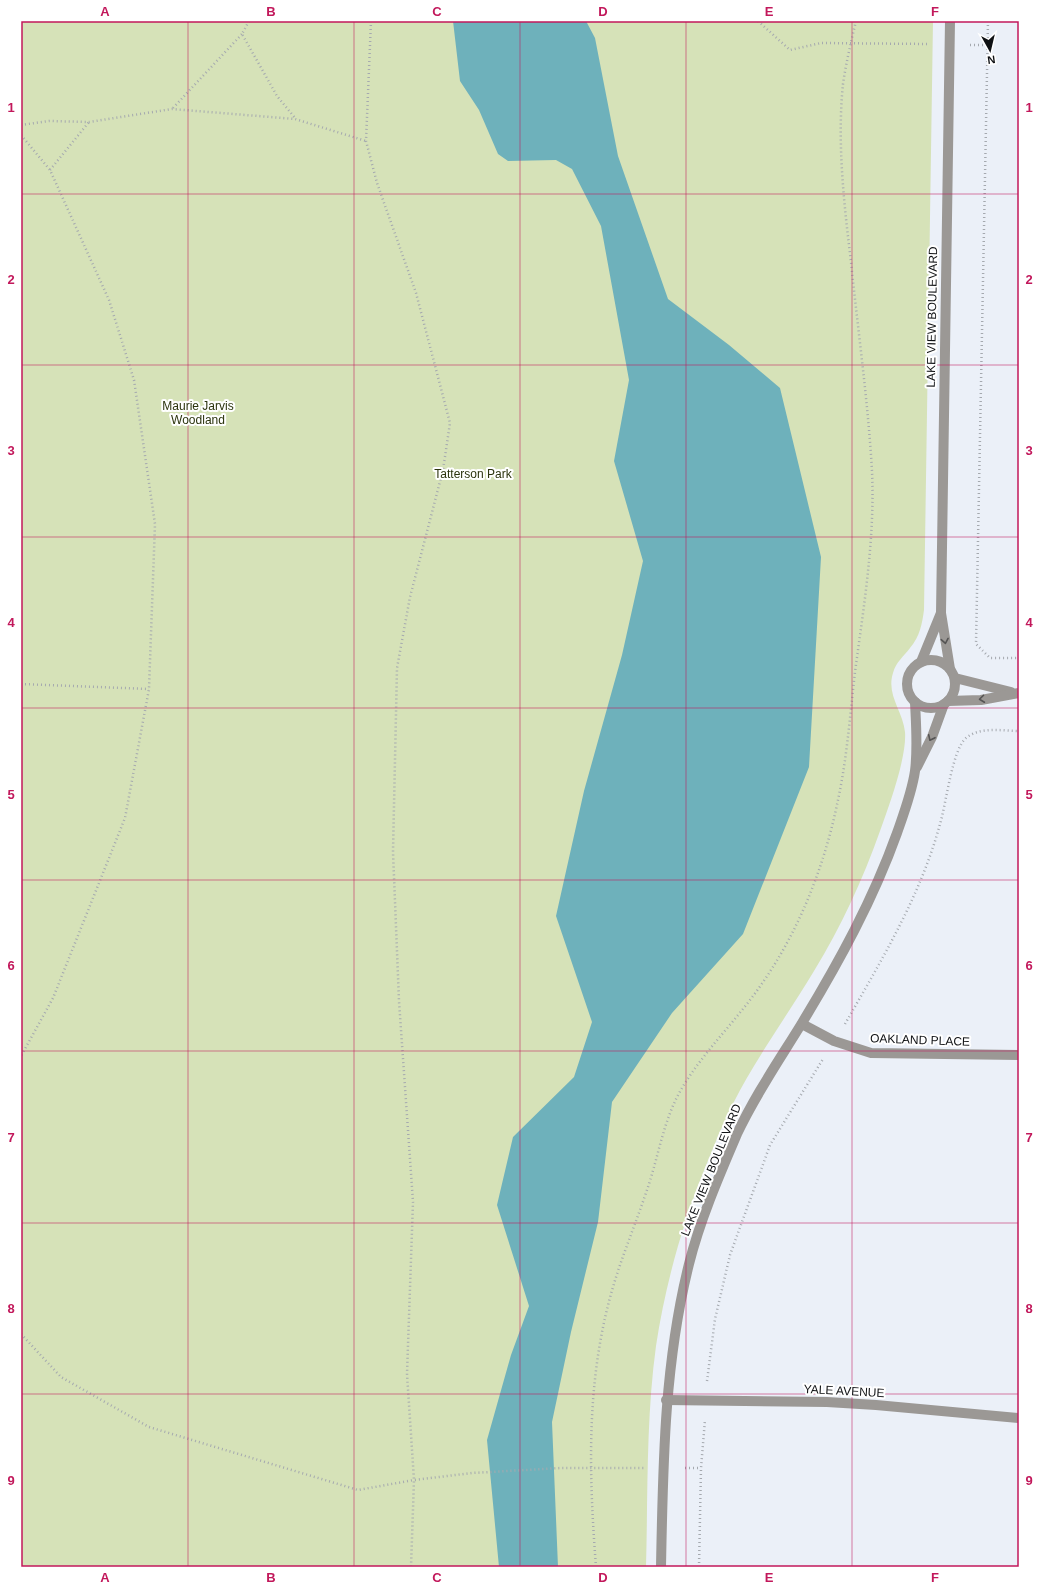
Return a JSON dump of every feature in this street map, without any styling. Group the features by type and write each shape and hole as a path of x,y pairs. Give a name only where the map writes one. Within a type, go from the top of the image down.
{"street":[{"name":"LAKE VIEW BOULEVARD","path":"950,21 941,614 950,669"},
{"name":"LAKE VIEW BOULEVARD","path":"921,662 941,614"},
{"path":"946,703 954,691 955,678 950,669 944,663 937,660 921,662 910,673 907,680 907,688 915,702 929,708 946,703 981,700 1017,693"},
{"path":"955,678 1017,693"},
{"name":"LAKE VIEW BOULEVARD","path":"662,1567 663,1468 666,1400 679,1306 689,1262 699,1229 750,1107 802,1024 856,928 883,871 906,808 915,771 917,735 915,702"},
{"name":"LAKE VIEW BOULEVARD","path":"915,771 946,703"},
{"name":"OAKLAND PLACE","path":"802,1024 834,1041 870,1053 1019,1055"},
{"name":"YALE AVENUE","path":"666,1400 862,1404 1019,1418"}],"path":[{"path":"172,109 242,34 249,21"},
{"path":"371,21 366,141 377,183 416,293 450,423 443,470 410,597 397,668 393,852 399,1001 413,1202 407,1374 414,1480 411,1567"},
{"path":"758,21 790,50 822,43 949,44 988,46"},
{"path":"596,1567 590,1467 593,1388 598,1347 609,1298 620,1263 649,1186 672,1107 682,1087 706,1052 753,996 774,966 795,929 820,866 839,799 868,566 873,508 867,410 847,230 841,124 843,88 856,21"},
{"path":"988,21 976,644 990,658 1019,658"},
{"path":"242,34 277,96 295,119"},
{"path":"21,125 49,120 89,122 172,109 295,119 366,141"},
{"path":"50,170 89,122"},
{"path":"21,135 50,170 109,300 134,380 155,524 149,689 124,818 53,998 21,1056"},
{"path":"21,684 149,689"},
{"path":"699,1567 701,1468 708,1370 715,1320 733,1248 770,1145 834,1041 886,951 919,883 940,825 958,750 966,738 980,730 1019,731"},
{"path":"21,1334 61,1377 149,1427 358,1490 414,1480 472,1474 561,1468 701,1468"}],"green space":[{"name":"Tatterson Park","path":"21,21 933,21 924,610 918,634 913,643 900,659 891,681 893,696 904,724 905,742 903,754 897,782 884,821 851,902 824,954 761,1054 733,1103 705,1168 689,1211 669,1278 656,1346 650,1401 646,1567 21,1567"}],"water":[{"path":"453,21 586,21 595,38 618,156 668,299 729,345 780,388 821,557 809,767 743,934 672,1013 612,1102 598,1222 571,1332 552,1422 558,1567 499,1567 487,1440 511,1355 529,1306 497,1205 513,1137 574,1077 592,1022 556,916 584,791 622,655 643,561 614,461 629,380 601,226 572,169 556,160 508,161 498,154 479,110 460,81"}],"park label":[{"name":"Maurie Jarvis Woodland","path":"198,413"}]}
